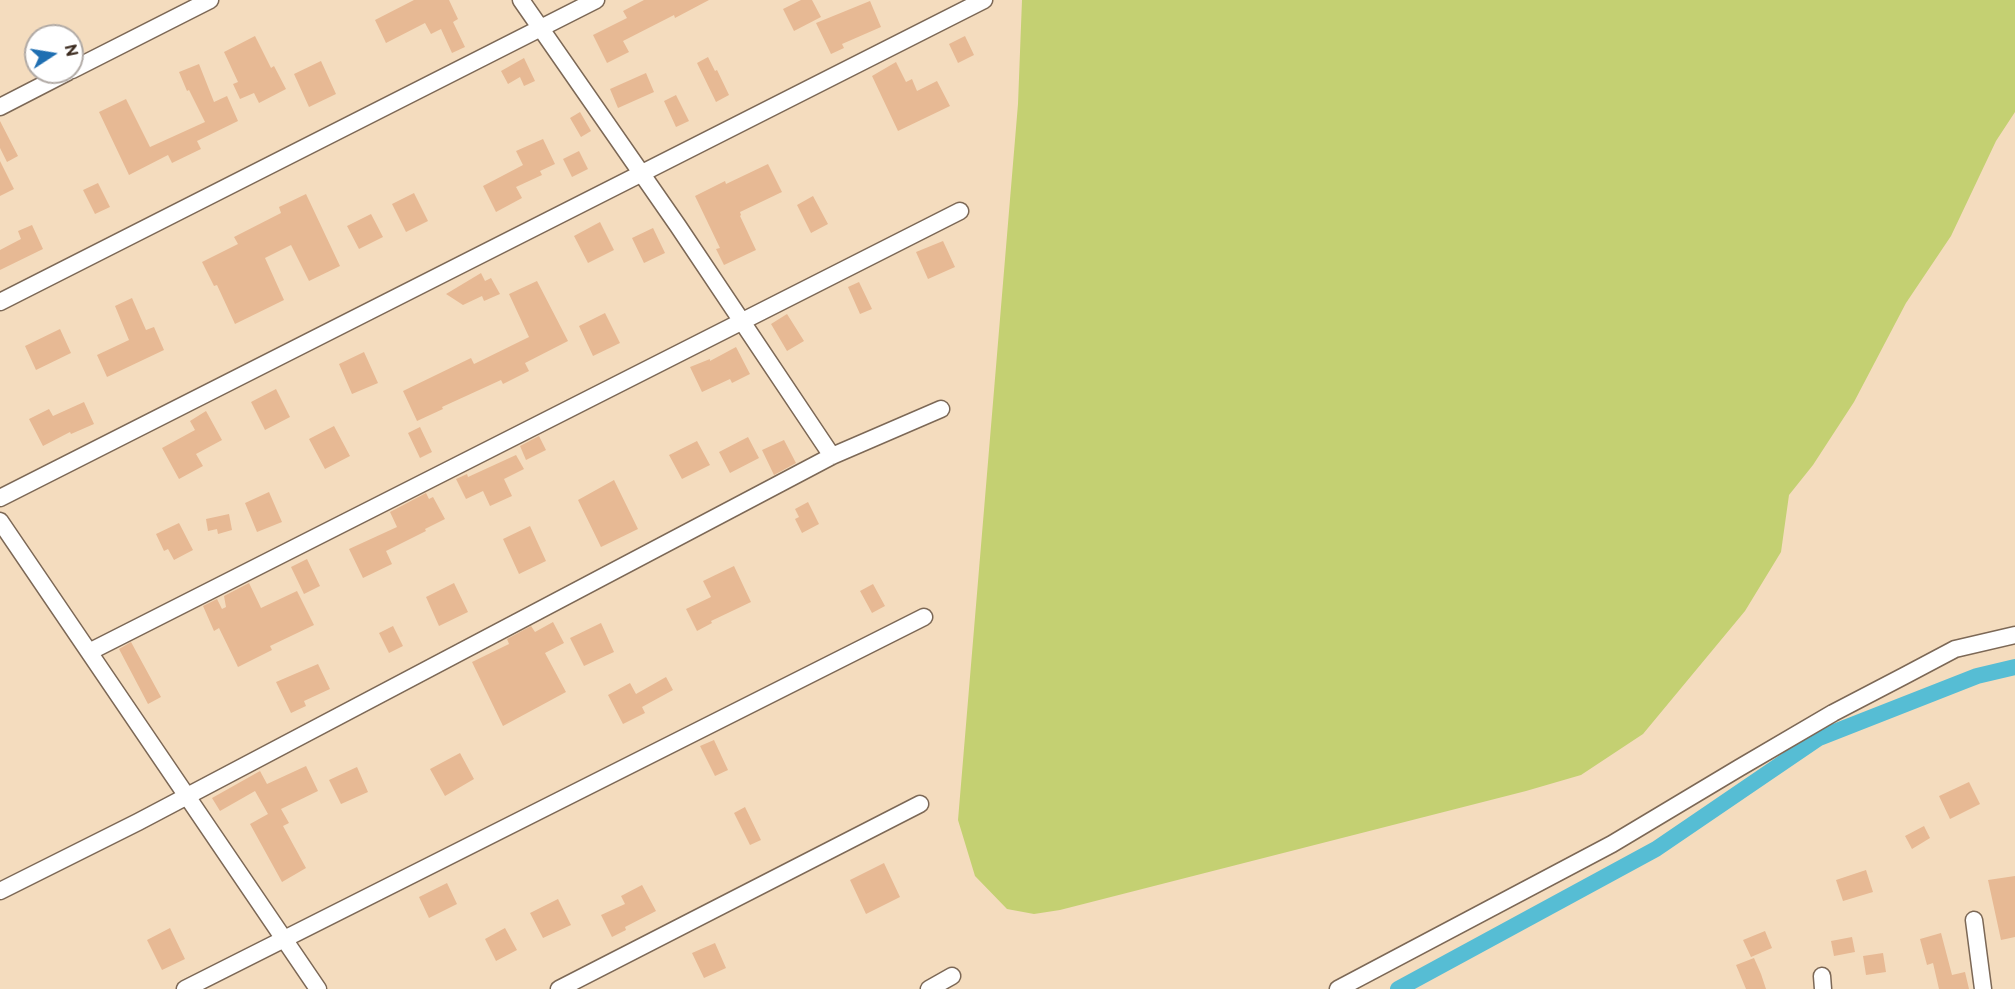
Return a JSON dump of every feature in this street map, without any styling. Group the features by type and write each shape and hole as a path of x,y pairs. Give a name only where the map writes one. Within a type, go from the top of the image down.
{"street":[{"path":"84,64 210,0"},
{"path":"521,0 832,456"},
{"path":"0,302 596,0"},
{"path":"0,498 984,0"},
{"path":"0,107 45,84"},
{"path":"89,651 960,210"},
{"path":"0,891 188,796 832,456 941,409"},
{"path":"0,521 318,989"},
{"path":"186,989 924,617"},
{"path":"1338,989 1612,844 1796,735 1904,676 1955,650 2015,635"},
{"path":"559,989 920,804"},
{"path":"1974,920 1983,989"},
{"path":"929,989 952,976"}],"green space":[{"path":"1022,0 2015,0 2015,112 1996,141 1951,236 1906,303 1854,402 1813,465 1789,495 1781,552 1745,611 1643,734 1581,775 1060,910 1034,914 1007,909 975,876 958,820 1018,104"}],"building":[{"path":"414,0 449,0 458,19 453,22 465,47 452,53 441,29 431,34 425,23 386,43 375,20"},
{"path":"644,0 709,0 623,41 629,52 607,63 593,35 627,18 623,11"},
{"path":"801,0 812,0 821,17 794,31 783,9"},
{"path":"870,1 881,27 842,44 844,48 831,54 816,23"},
{"path":"255,36 271,68 274,66 286,89 259,103 254,93 240,99 233,84 238,82 224,52"},
{"path":"965,36 974,55 958,63 949,44"},
{"path":"708,57 729,95 716,102 697,63"},
{"path":"524,58 535,81 524,86 520,77 508,84 501,71"},
{"path":"321,61 336,94 309,107 294,74"},
{"path":"896,62 906,82 912,79 917,91 937,81 950,106 898,131 872,76"},
{"path":"199,64 214,102 227,96 238,121 197,141 201,149 172,163 168,155 129,175 99,112 126,99 150,147 205,122 179,72"},
{"path":"646,73 654,92 618,108 610,89"},
{"path":"676,95 689,121 676,127 664,101"},
{"path":"580,112 591,131 581,137 570,118"},
{"path":"0,121 18,156 7,162 0,148"},
{"path":"543,139 555,164 540,171 542,175 516,187 522,198 496,212 483,186 523,165 516,151"},
{"path":"579,151 588,169 572,177 563,159"},
{"path":"0,161 14,189 0,196"},
{"path":"768,164 782,192 740,212 756,250 724,265 716,249 720,248 695,196"},
{"path":"98,183 110,207 95,214 83,190"},
{"path":"414,193 428,221 406,232 392,204"},
{"path":"306,194 340,266 309,281 291,245 265,258 284,300 235,324 217,285 214,286 202,262 238,244 234,237 281,213 279,207"},
{"path":"813,196 828,224 811,233 797,205"},
{"path":"371,214 383,237 359,249 347,226"},
{"path":"600,222 614,250 588,263 574,236"},
{"path":"32,225 43,249 0,270 0,250 21,239 18,231"},
{"path":"653,228 665,253 644,263 632,238"},
{"path":"943,241 955,267 928,279 916,252"},
{"path":"481,273 485,281 491,278 500,294 484,301 482,296 463,305 446,294"},
{"path":"537,281 568,341 525,363 529,371 503,384 501,380 417,421 403,391 471,358 474,364 529,337 509,294"},
{"path":"859,282 872,309 860,314 848,287"},
{"path":"132,298 146,330 154,327 164,350 107,377 97,355 129,340 115,306"},
{"path":"605,313 620,343 593,356 579,326"},
{"path":"787,314 804,341 787,351 771,324"},
{"path":"60,329 71,353 36,370 25,346"},
{"path":"736,347 750,374 732,383 730,379 702,392 690,367 710,359 710,361"},
{"path":"364,352 378,383 352,394 339,364"},
{"path":"276,389 290,417 265,430 251,402"},
{"path":"84,402 94,424 71,434 70,432 43,446 29,419 49,409 53,416"},
{"path":"206,411 222,440 196,454 203,466 179,479 162,448 195,430 190,421"},
{"path":"334,426 350,456 325,469 309,439"},
{"path":"420,427 432,452 420,458 408,433"},
{"path":"539,436 546,450 526,460 520,446"},
{"path":"748,437 759,458 730,473 719,452"},
{"path":"784,440 796,463 774,475 762,450"},
{"path":"697,441 710,465 682,479 669,455"},
{"path":"516,455 524,469 504,479 512,496 490,506 483,491 466,499 456,479 467,474 468,477"},
{"path":"614,480 638,529 601,547 578,500"},
{"path":"269,492 282,522 257,532 245,503"},
{"path":"426,493 429,499 433,497 445,519 386,551 392,564 363,578 349,549 397,527 390,512"},
{"path":"808,502 819,524 802,533 795,519 799,517 795,509"},
{"path":"229,514 232,530 218,534 217,529 208,531 206,519"},
{"path":"179,523 193,550 174,560 168,549 164,551 156,534"},
{"path":"530,526 546,561 519,574 503,539"},
{"path":"307,559 320,586 304,594 291,567"},
{"path":"734,566 751,602 711,621 712,623 697,631 686,609 711,597 703,581"},
{"path":"249,583 261,608 297,591 314,625 270,646 272,650 238,667 219,628 214,631 203,606 217,599 222,609 226,607 224,596"},
{"path":"454,583 468,612 439,626 426,597"},
{"path":"873,584 885,606 872,613 860,591"},
{"path":"553,622 564,643 545,653 566,692 503,726 472,662 509,644 507,639 531,626 535,632"},
{"path":"601,623 614,652 584,666 570,638"},
{"path":"393,626 403,646 389,653 379,633"},
{"path":"131,642 161,697 148,704 119,649"},
{"path":"318,664 330,689 304,701 306,706 291,713 276,682"},
{"path":"666,677 673,690 642,707 645,713 623,724 608,695 630,683 636,694"},
{"path":"714,740 728,770 715,776 700,746"},
{"path":"460,753 474,779 445,796 430,769"},
{"path":"306,766 318,791 281,809 289,823 283,826 306,868 282,882 250,824 268,814 255,791 220,811 212,798 260,771 267,784"},
{"path":"357,767 368,792 341,804 329,780"},
{"path":"1969,782 1980,804 1950,819 1939,796"},
{"path":"745,807 761,840 750,845 734,813"},
{"path":"1924,826 1930,838 1912,849 1905,836"},
{"path":"884,863 900,897 866,914 850,880"},
{"path":"1866,870 1873,892 1843,901 1836,880"},
{"path":"2015,876 2015,937 2001,940 1988,880"},
{"path":"447,883 457,904 429,918 419,897"},
{"path":"642,885 656,911 625,927 626,930 612,937 601,915 625,904 621,896"},
{"path":"558,899 571,925 543,938 530,913"},
{"path":"170,928 185,959 162,970 147,940"},
{"path":"505,928 517,950 496,961 485,939"},
{"path":"1765,931 1772,948 1751,957 1743,940"},
{"path":"1941,933 1952,975 1965,972 1969,989 1939,989 1933,963 1927,965 1920,939"},
{"path":"1852,937 1855,952 1834,956 1831,941"},
{"path":"715,943 726,968 704,978 692,953"},
{"path":"1883,953 1886,972 1866,975 1863,956"},
{"path":"1754,958 1766,989 1746,989 1736,965"}],"waterway":[{"path":"1398,989 1656,849 1819,738 1977,676 2015,667"}]}
